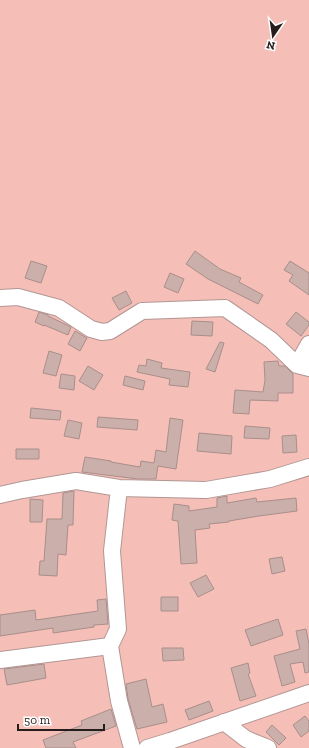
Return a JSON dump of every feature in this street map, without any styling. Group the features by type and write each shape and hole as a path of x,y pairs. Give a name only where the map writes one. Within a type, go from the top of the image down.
{"street":[{"path":"0,298 18,297 60,308 91,329 102,332 110,331 142,311 225,308 271,340 303,366 309,344"},
{"path":"0,495 76,481 119,488 206,490 270,479 309,467"},
{"path":"119,488 112,551 118,629 110,646 119,701 132,748"},
{"path":"0,660 110,646"},
{"path":"147,748 169,745 224,722 309,693"},
{"path":"224,722 246,739 268,748"}],"shaded area":[{"path":"0,0 309,0 309,748 0,748"}],"building":[{"path":"195,251 220,269 241,278 239,282 263,295 258,304 208,279 186,264"},
{"path":"31,261 47,266 41,283 25,278"},
{"path":"290,261 309,273 309,295 289,281 293,275 284,270"},
{"path":"170,273 184,279 178,293 164,287"},
{"path":"126,291 132,303 119,310 112,298"},
{"path":"39,312 71,327 68,335 35,322"},
{"path":"296,312 309,322 309,325 301,336 286,324"},
{"path":"192,321 213,322 212,336 191,335"},
{"path":"75,331 87,338 80,351 68,344"},
{"path":"220,342 224,343 215,372 206,369"},
{"path":"49,351 62,355 56,376 43,373"},
{"path":"147,359 162,363 161,368 190,372 188,387 169,385 170,379 137,372 139,365 146,366"},
{"path":"278,361 279,366 285,366 293,374 293,393 278,393 278,401 250,400 249,414 233,413 235,390 263,392 265,380 264,362"},
{"path":"88,366 103,375 94,390 79,381"},
{"path":"61,374 75,376 74,390 59,388"},
{"path":"125,376 145,381 143,390 123,385"},
{"path":"31,408 61,411 60,420 30,418"},
{"path":"98,417 138,420 137,430 97,427"},
{"path":"170,418 183,420 176,469 158,466 156,479 138,479 82,472 85,457 140,467 141,461 154,463 156,450 166,452"},
{"path":"68,420 82,423 79,439 64,436"},
{"path":"245,426 270,428 269,439 244,438"},
{"path":"199,433 232,436 231,454 197,451"},
{"path":"296,435 297,452 283,453 282,436"},
{"path":"16,449 39,449 39,459 16,459"},
{"path":"74,491 73,525 68,525 66,555 58,554 57,576 39,575 40,561 44,561 47,519 62,519 63,493"},
{"path":"227,496 227,503 256,498 257,502 296,498 297,511 209,524 210,528 195,530 197,563 181,564 178,521 172,520 174,504 189,506 189,511 217,507 217,498"},
{"path":"30,499 43,500 42,522 30,522"},
{"path":"282,557 285,571 272,574 269,559"},
{"path":"206,575 214,589 198,597 190,583"},
{"path":"161,597 178,597 178,611 161,611"},
{"path":"106,599 108,624 94,625 94,627 53,633 53,628 0,636 0,615 35,610 36,620 98,611 97,600"},
{"path":"278,619 283,635 251,646 245,630"},
{"path":"306,629 309,644 309,672 305,673 303,662 290,664 295,682 282,686 274,656 300,649 296,631"},
{"path":"162,648 183,648 184,660 163,661"},
{"path":"248,663 250,673 248,674 256,696 240,701 231,668"},
{"path":"44,664 46,678 7,685 4,669"},
{"path":"146,679 152,707 163,704 167,722 137,729 128,699 126,684"},
{"path":"209,701 213,711 189,720 185,710"},
{"path":"111,709 116,726 73,742 76,748 46,748 43,740 82,725 81,721"},
{"path":"305,716 309,721 309,731 301,737 293,725"},
{"path":"272,725 286,738 279,745 266,732"}]}
